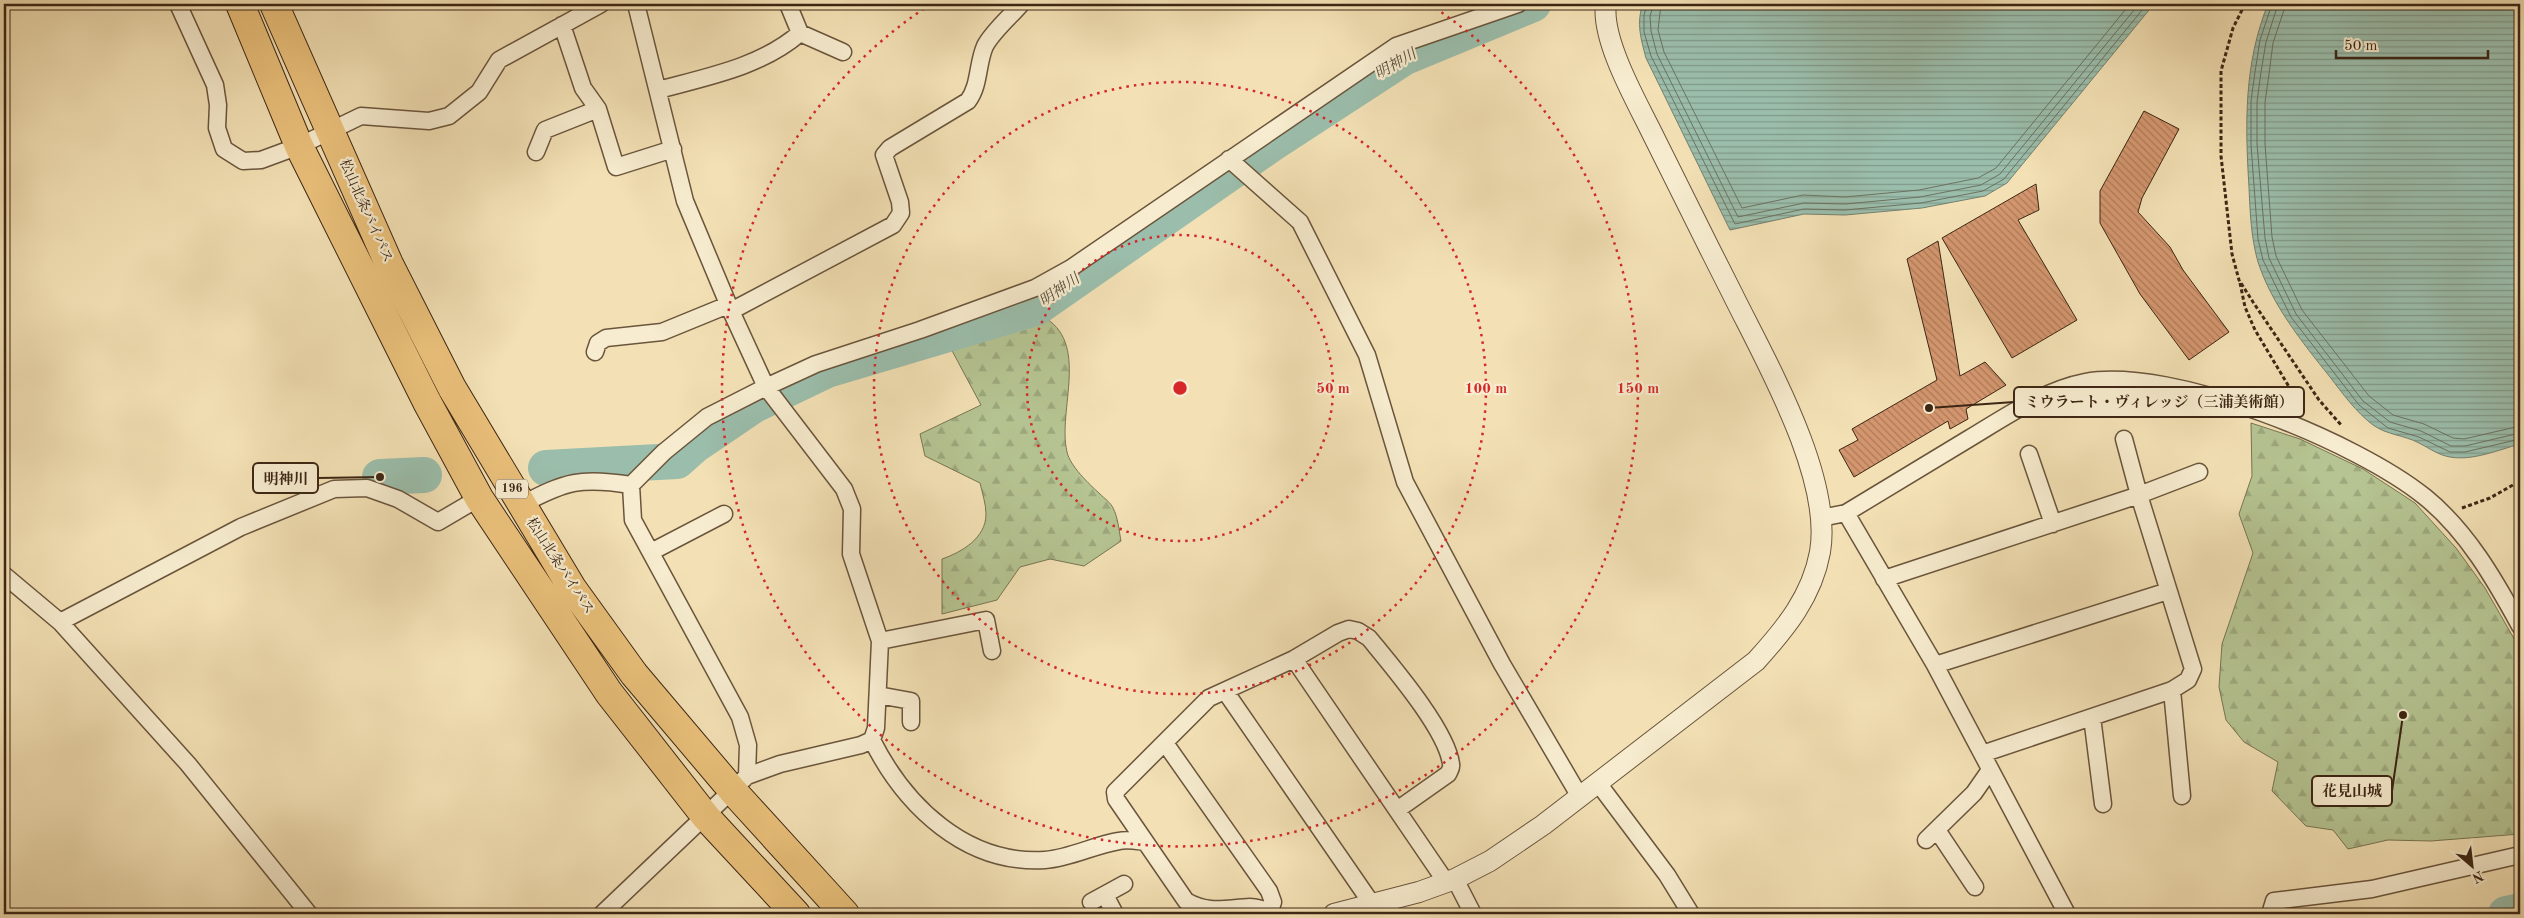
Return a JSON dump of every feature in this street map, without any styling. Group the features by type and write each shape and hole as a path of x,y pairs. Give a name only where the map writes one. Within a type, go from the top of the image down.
{"highway":[{"name":"196","path":"240,4 299,146 426,402 480,498 609,693 706,817 796,914"},
{"name":"松山北条バイパス","path":"274,4 389,264 439,362 521,505 572,588 623,658 740,783 845,914"}],"street":[{"path":"178,4 215,85 218,106 217,128 224,149 243,161 261,160 299,146 361,116 429,121 449,116 480,92 499,60 601,4"},
{"path":"636,4 685,200 729,308 766,387 844,489 852,509 851,554 880,641 876,728 872,740 889,773 908,797 961,841 987,853 1022,859 1046,860 1069,856 1121,840 1146,842"},
{"path":"788,4 800,33 843,52"},
{"path":"595,352 598,343 606,338 662,332 729,308 893,225 901,213 900,202 884,155 890,148 968,101 975,92 979,60 987,43 1021,4"},
{"path":"740,783 748,745 740,717 633,520 631,485 664,452 707,417 816,364 920,330 1035,288 1071,268 1396,46 1518,4"},
{"path":"1334,914 1419,892 1450,881 1490,861 1580,797 1756,661 1780,635 1800,606 1811,582 1820,551 1821,518 1806,449 1767,364 1619,68 1605,14 1606,4"},
{"path":"562,26 583,88 598,109 616,167 673,149"},
{"path":"658,90 730,70 760,59 800,33"},
{"path":"536,152 545,130 598,109"},
{"path":"1229,159 1300,222 1367,355 1405,482 1502,664 1580,797"},
{"path":"1821,518 1846,513 2008,416 2057,390 2085,382 2138,381 2191,392 2300,427 2360,456 2426,498 2471,547 2495,581 2520,626"},
{"path":"1982,754 2172,690 2188,680 2193,669 2139,495 2124,439"},
{"path":"2029,454 2053,524"},
{"path":"1884,579 2139,495 2198,472"},
{"path":"521,505 555,487 572,482 597,480 631,485"},
{"path":"60,622 241,528 334,489 367,488 398,499 438,522 480,498"},
{"path":"1846,513 1935,666 2066,914"},
{"path":"650,552 724,514"},
{"path":"4,575 60,622 188,764 308,914"},
{"path":"1935,666 2168,591"},
{"path":"880,641 986,620 992,650"},
{"path":"1164,742 1269,891 1273,902 1270,912 1253,907 1217,911 1198,908 1186,901 1116,799 1115,792 1164,742 1209,698 1294,658 1338,633 1349,629 1358,631 1369,638 1380,651 1436,728 1449,754 1452,766 1448,774 1397,810"},
{"path":"1294,658 1397,810 1474,914"},
{"path":"2172,690 2182,796"},
{"path":"1225,691 1372,904"},
{"path":"878,695 911,701 911,722"},
{"path":"2092,717 2103,804"},
{"path":"602,914 740,783 780,764 861,745 872,740"},
{"path":"1975,887 1931,835 1974,793 1990,770"},
{"path":"1598,783 1667,875 1691,914"},
{"path":"2271,911 2274,901 2372,889 2520,855"},
{"path":"1115,914 1098,898 1124,884"}],"path":[{"path":"2245,4 2232,28 2220,71 2220,156 2232,254 2245,307 2255,330 2294,395 2300,415 2300,427"},
{"path":"2239,280 2319,400 2334,419 2349,431"},
{"path":"2464,516 2459,510 2490,498 2520,480"}],"green space":[{"path":"1042,316 1057,328 1065,342 1069,359 1065,435 1067,452 1080,474 1112,506 1121,541 1084,566 1050,559 1020,567 997,600 942,614 942,559 965,548 977,537 985,523 986,514 980,483 925,456 920,434 981,405 949,345"},
{"path":"2251,423 2300,439 2363,469 2415,503 2456,548 2485,588 2520,649 2520,834 2431,841 2388,840 2348,849 2333,830 2306,826 2272,791 2278,762 2244,742 2226,720 2219,687 2222,644 2253,553 2239,514 2252,476"}],"water":[{"path":"1643,4 2154,4 2007,183 1985,196 1922,208 1845,215 1804,214 1730,230 1646,58 1640,24"},
{"path":"2268,4 2520,4 2520,444 2468,458 2450,457 2373,425 2345,396 2299,337 2271,293 2258,262 2254,244 2251,224 2247,140 2250,71 2260,26"}],"building":[{"path":"2144,111 2179,129 2142,198 2138,212 2170,247 2183,270 2229,332 2189,360 2140,294 2100,223 2100,191"},
{"path":"2036,184 2039,210 2018,220 2077,320 2012,358 1942,238"},
{"path":"1938,241 1960,376 1985,362 2006,385 1966,409 1968,419 1950,429 1948,421 1854,477 1839,450 1858,440 1852,429 1937,380 1907,259"}],"waterway":[{"name":"明神川","path":"546,468 677,461 695,445 754,405 827,370 1036,308 1270,145 1405,57 1533,4"},
{"name":"明神川","path":"380,477 424,475"},
{"path":"2506,914 2520,911"}],"place":[{"name":"ミウラート・ヴィレッジ（三浦美術館）","path":"1929,408"},
{"name":"明神川","path":"380,477"},
{"name":"花見山城","path":"2403,715"}]}
